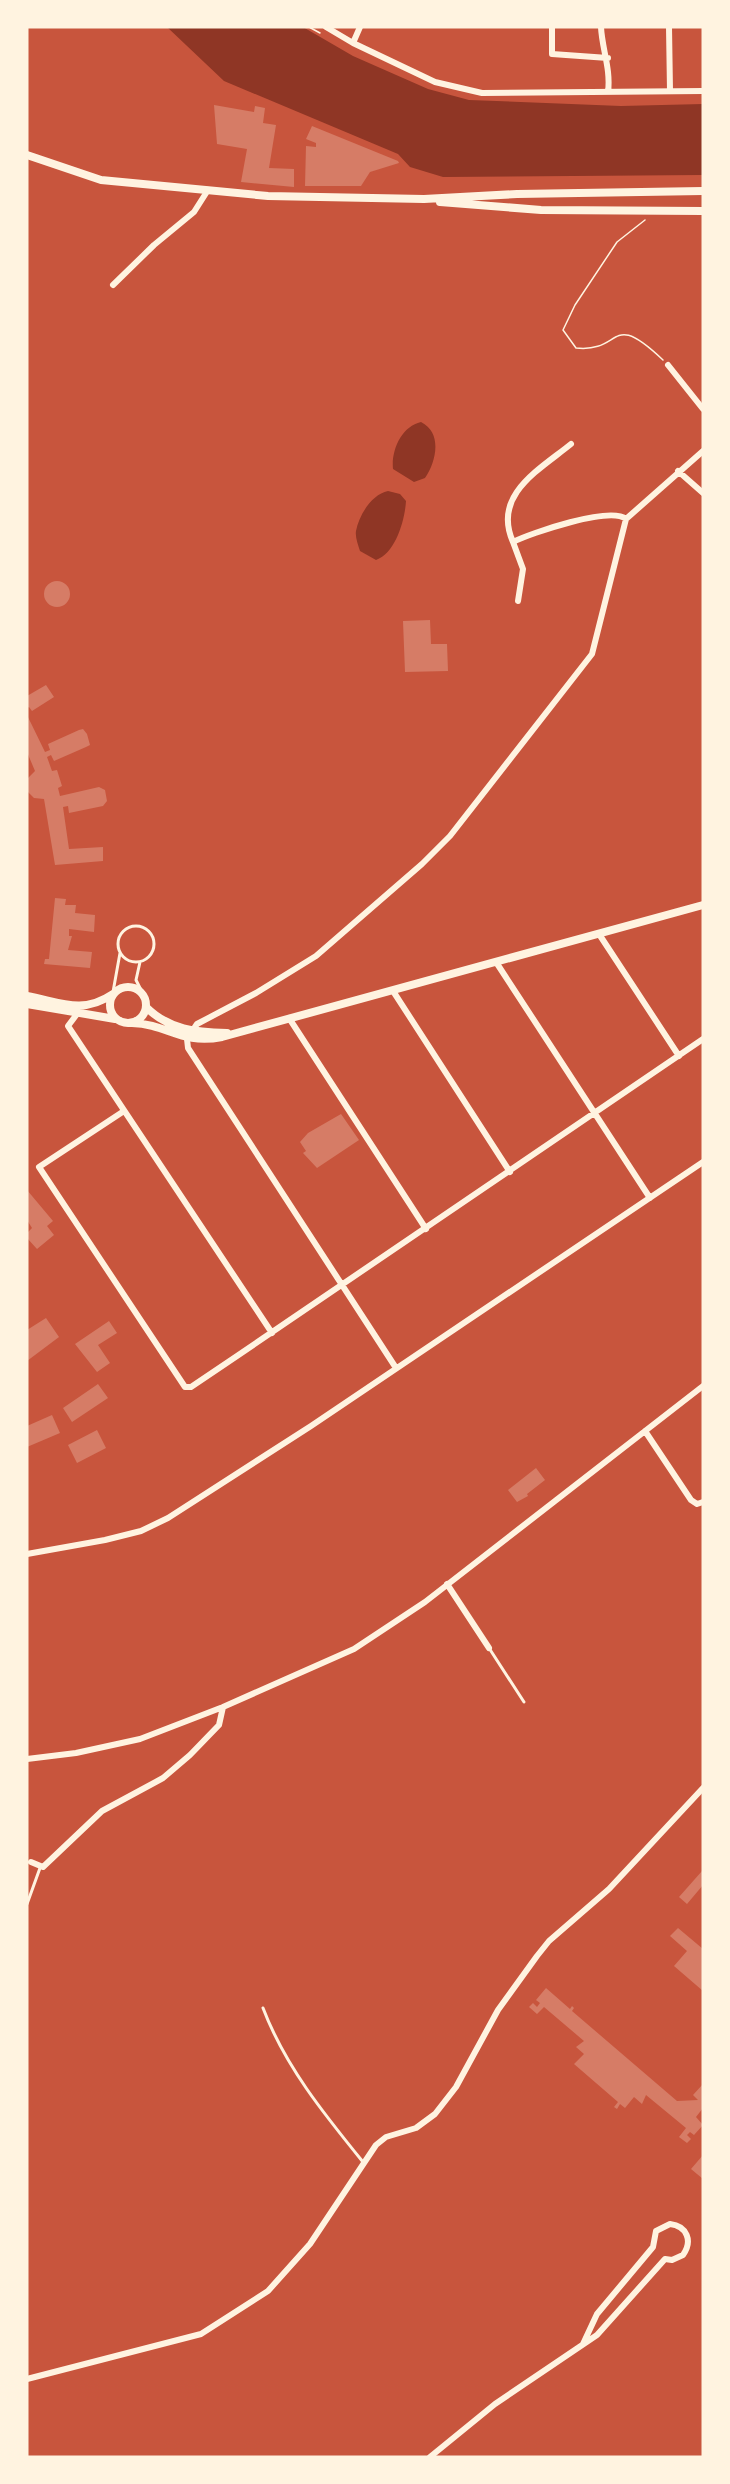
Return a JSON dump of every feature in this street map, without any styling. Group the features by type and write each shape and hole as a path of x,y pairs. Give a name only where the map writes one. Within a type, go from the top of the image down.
{"main road":[{"path":"27,156 101,180 268,196 424,199 527,194 703,191"},
{"path":"527,194 528,203 541,210"},
{"path":"546,194 547,201 556,210"},
{"path":"424,199 541,210 703,211"},
{"path":"27,1004 152,1025 206,1041 703,905"},
{"path":"27,996 64,1004 88,1006 101,1002 127,987 143,994 146,1007 141,1018 132,1023"},
{"path":"113,993 109,1005 115,1019"},
{"path":"146,1007 167,1023 189,1035"}],"street":[{"path":"326,27 353,43 435,82 482,93 703,91"},
{"path":"353,43 360,27"},
{"path":"552,27 552,54 608,58"},
{"path":"601,27 603,47 608,58 608,92"},
{"path":"669,27 670,91"},
{"path":"113,285 154,245 194,212 208,190"},
{"path":"668,365 703,409"},
{"path":"518,601 523,569 506,521 510,502 530,477 571,444"},
{"path":"396,1368 188,1048 189,1035 208,1015 256,993 316,956 422,864 450,836 592,654 626,519 703,451"},
{"path":"678,471 703,492"},
{"path":"513,542 529,534 607,514 622,515 626,519"},
{"path":"599,934 679,1056"},
{"path":"496,962 650,1198"},
{"path":"393,991 510,1172"},
{"path":"77,1014 68,1026 272,1333"},
{"path":"289,1018 426,1229"},
{"path":"124,1111 39,1167 185,1387 191,1386 342,1286 703,1039"},
{"path":"27,1554 105,1540 153,1526 274,1450 703,1162"},
{"path":"27,1759 76,1753 140,1739 223,1707 354,1649 447,1584 703,1386"},
{"path":"645,1431 691,1500 697,1504 703,1502"},
{"path":"447,1584 489,1648"},
{"path":"31,1862 40,1868 47,1865 102,1811 175,1768 219,1725 223,1707"},
{"path":"27,2379 201,2334 268,2291 310,2244 363,2162 386,2137 416,2128 435,2114 456,2087 498,2010 549,1941 609,1889 703,1788"},
{"path":"430,2457 495,2404 597,2335 666,2259 683,2255 688,2244 688,2237 681,2227 665,2224 656,2231 653,2247 597,2314 583,2344"}],"lane":[{"path":"113,993 112,986 120,953 117,943 121,932 135,925 143,927 150,933 154,945 147,960 132,962 120,953"},
{"path":"140,962 136,980 143,994"},
{"path":"489,1648 524,1702"},
{"path":"27,1904 40,1868"},
{"path":"263,2008 289,2063 323,2113 363,2162"}],"path":[{"path":"309,27 324,36"},
{"path":"651,210 644,221 617,242 575,305 563,330 576,348 591,350 616,335 627,333 641,340 668,365"}],"shaded area":[{"path":"167,27 303,27 353,56 428,89 469,100 621,106 703,104 703,175 443,177 410,167 398,154 224,81"},
{"path":"421,422 432,433 435,448 432,464 425,478 414,482 393,469 393,462 396,447 403,434 414,424"},
{"path":"388,491 400,494 406,501 405,508 394,543 383,556 376,560 360,551 356,531 367,506 377,496"}],"building":[{"path":"214,105 254,112 255,106 265,108 263,123 276,125 269,168 294,169 294,187 241,182 247,149 217,144"},
{"path":"312,126 399,163 370,172 361,186 305,186 306,146 316,147 316,143 306,139"},
{"path":"57,581 66,585 70,594 66,603 57,607 48,603 44,594 48,585"},
{"path":"430,620 431,644 447,644 448,671 405,672 403,621"},
{"path":"46,685 54,697 32,711 29,707 27,708 27,696"},
{"path":"27,715 45,752 50,750 48,744 79,730 83,729 87,734 90,745 54,761 51,755 47,757 52,771 57,770 62,786 58,788 60,796 99,787 105,790 107,801 103,806 69,813 68,806 63,807 69,849 103,847 103,861 55,865 44,799 34,798 27,791 28,778 35,771 27,752"},
{"path":"55,898 66,899 65,905 76,905 75,913 95,915 94,932 69,929 69,936 72,936 68,950 92,952 90,968 44,964 45,959 49,959"},
{"path":"341,1114 359,1140 317,1168 303,1153 306,1151 300,1142 308,1133"},
{"path":"27,1190 53,1221 47,1226 54,1235 37,1249 27,1238 27,1233 32,1228 27,1220"},
{"path":"46,1318 59,1337 27,1361 27,1330"},
{"path":"109,1321 117,1333 98,1345 110,1363 97,1372 75,1344"},
{"path":"98,1384 108,1398 72,1422 63,1408"},
{"path":"52,1415 60,1433 27,1447 27,1426"},
{"path":"97,1430 106,1448 77,1463 68,1445"},
{"path":"536,1468 545,1480 527,1494 528,1496 517,1502 508,1490"},
{"path":"702,1871 703,1885 687,1904 679,1897"},
{"path":"678,1928 703,1949 703,1991 674,1966 687,1951 670,1936"},
{"path":"546,1988 570,2009 572,2006 574,2008 572,2011 677,2101 698,2100 693,2095 703,2084 703,2108 696,2117 703,2125 694,2135 690,2132 687,2135 691,2139 687,2143 679,2137 686,2128 646,2095 642,2104 634,2097 625,2108 620,2104 617,2109 614,2107 618,2102 574,2064 584,2054 576,2047 584,2041 544,2007 537,2014 529,2007 533,2003 537,2007 540,2003 536,2000"},
{"path":"703,2155 703,2179 691,2169"}]}
